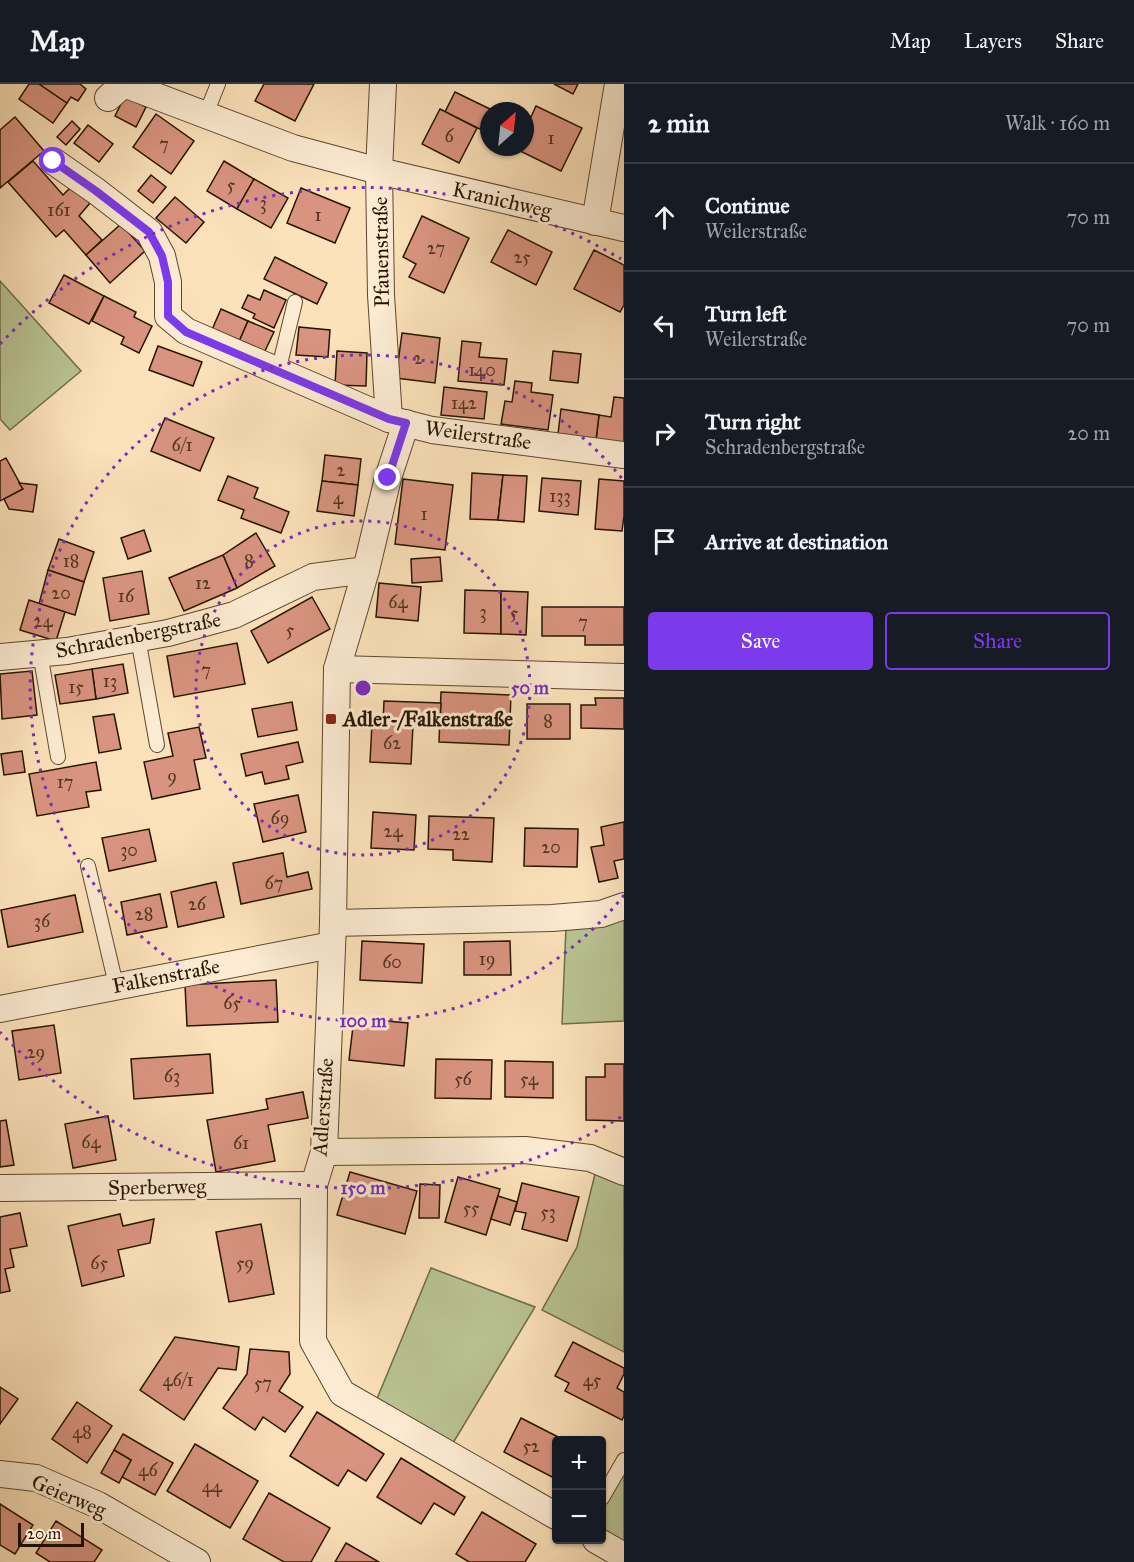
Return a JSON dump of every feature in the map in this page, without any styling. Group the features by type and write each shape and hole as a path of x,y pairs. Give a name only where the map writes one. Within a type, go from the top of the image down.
{"street":[{"name":"Pfauenstraße","path":"383,84 379,171 381,295 398,421"},
{"path":"594,222 618,84"},
{"name":"Kranichweg","path":"119,89 205,116 293,148 379,171 624,228"},
{"name":"Weilerstraße","path":"53,161 149,232 162,256 168,282 168,316 186,332 398,421 432,430 624,455"},
{"path":"366,570 388,478 398,421"},
{"name":"Schradenbergstraße","path":"0,657 67,651 168,633 234,615 313,577 366,570"},
{"name":"Adlerstraße","path":"366,570 337,669 332,934 324,1152 314,1185 313,1341 342,1393 552,1514"},
{"path":"337,669 624,677"},
{"name":"Falkenstraße","path":"0,1009 116,985 332,934 601,914 624,906"},
{"path":"324,1152 525,1150 590,1158 624,1172"},
{"name":"Sperberweg","path":"0,1188 314,1185"},
{"name":"Geierweg","path":"0,1474 36,1478 98,1505 197,1562"},
{"path":"604,1544 624,1556"}],"lane":[{"path":"205,116 218,84"},
{"path":"278,372 295,302"},
{"path":"138,638 157,745"},
{"path":"40,654 58,757"},
{"path":"88,866 116,985"},
{"path":"606,1491 624,1460"}],"green space":[{"path":"0,281 81,371 10,430 0,419"},
{"path":"624,914 624,1021 562,1024 566,926"},
{"path":"596,1170 624,1179 624,1352 542,1310 577,1247"},
{"path":"431,1268 535,1307 450,1448 374,1406"},
{"path":"624,1471 624,1550 606,1539 606,1501"}],"building":[{"path":"29,84 39,84 67,103 53,123 19,99"},
{"path":"39,84 80,84 86,89 78,101 71,97 67,103"},
{"path":"264,84 314,84 295,121 255,101"},
{"path":"554,84 578,84 573,94"},
{"path":"455,92 480,104 480,129 445,112"},
{"path":"125,96 146,107 136,127 115,116"},
{"path":"536,106 582,128 561,171 530,156 534,156 534,110"},
{"path":"440,109 477,128 459,163 422,144"},
{"path":"156,114 194,141 171,174 133,147"},
{"path":"15,117 44,151 0,188 0,130"},
{"path":"72,121 80,129 66,145 57,137"},
{"path":"88,125 113,144 99,162 74,143"},
{"path":"33,161 63,195 71,187 90,203 79,216 102,240 86,255 64,230 56,237 8,182"},
{"path":"224,161 254,179 237,209 207,191"},
{"path":"151,175 166,187 153,203 138,191"},
{"path":"254,179 288,198 271,228 237,209"},
{"path":"301,188 350,208 335,243 287,223"},
{"path":"175,197 204,222 186,243 156,218"},
{"path":"422,216 469,238 444,293 409,277 416,264 403,257"},
{"path":"121,224 145,251 110,283 86,255"},
{"path":"508,230 552,252 536,285 491,262"},
{"path":"594,250 624,265 624,305 620,312 574,289"},
{"path":"275,257 327,283 317,304 264,279"},
{"path":"64,275 104,296 89,324 49,303"},
{"path":"264,290 286,300 274,328 253,318 255,314 242,308 248,295 260,300"},
{"path":"104,296 136,312 134,317 152,326 139,353 121,344 124,337 92,321"},
{"path":"221,309 248,321 238,344 211,332"},
{"path":"248,321 274,332 263,355 238,344"},
{"path":"299,327 330,330 328,357 296,355"},
{"path":"402,333 440,338 435,383 396,378"},
{"path":"462,341 481,343 479,357 507,359 504,385 458,381"},
{"path":"158,346 202,362 193,386 149,370"},
{"path":"337,351 367,353 366,386 335,385"},
{"path":"553,351 581,354 578,383 550,380"},
{"path":"515,381 532,383 531,392 553,395 548,430 501,424 505,401 512,402"},
{"path":"444,387 487,392 484,419 441,415"},
{"path":"614,397 624,398 624,444 596,440 599,415 611,417"},
{"path":"561,409 599,415 596,440 558,434"},
{"path":"165,418 214,438 200,471 151,451"},
{"path":"325,455 361,459 358,485 322,481"},
{"path":"6,458 23,489 0,501 0,461"},
{"path":"472,473 503,475 498,520 470,519"},
{"path":"503,475 527,476 524,522 498,520"},
{"path":"228,476 258,488 254,498 289,512 281,533 241,518 244,510 218,500"},
{"path":"542,478 581,481 578,515 539,511"},
{"path":"403,479 453,485 445,550 395,544"},
{"path":"599,479 624,481 622,531 595,529"},
{"path":"322,481 358,485 354,516 317,511"},
{"path":"19,483 37,485 33,512 9,509 4,499 23,489"},
{"path":"144,530 151,551 128,559 121,538"},
{"path":"256,533 275,566 237,588 223,555"},
{"path":"59,539 94,552 84,582 48,570"},
{"path":"223,555 237,588 184,611 169,578"},
{"path":"440,557 442,581 412,583 411,559"},
{"path":"48,570 84,582 75,615 39,604"},
{"path":"142,571 149,614 110,621 103,578"},
{"path":"379,583 421,587 418,621 376,617"},
{"path":"465,590 501,591 501,634 464,633"},
{"path":"501,591 528,592 526,635 501,634"},
{"path":"312,597 330,629 268,663 251,631"},
{"path":"29,600 65,612 56,641 20,630"},
{"path":"542,607 624,607 624,645 585,645 585,636 542,636"},
{"path":"237,643 245,684 174,697 167,656"},
{"path":"123,664 128,693 96,699 92,669"},
{"path":"92,669 96,699 60,704 55,675"},
{"path":"32,671 37,715 2,719 0,674"},
{"path":"441,692 511,695 509,745 439,742"},
{"path":"595,698 624,698 624,729 581,728 581,705 596,705"},
{"path":"384,701 441,703 440,726 383,724"},
{"path":"292,702 297,730 258,737 252,709"},
{"path":"527,704 570,704 570,739 527,739"},
{"path":"114,714 121,749 99,753 93,717"},
{"path":"372,723 413,725 411,764 370,762"},
{"path":"199,727 206,758 194,760 200,789 152,799 144,762 173,756 168,733"},
{"path":"298,742 303,762 286,766 289,779 265,784 262,772 246,776 241,754"},
{"path":"22,751 25,772 4,775 1,754"},
{"path":"96,762 101,790 86,792 89,807 37,816 29,774"},
{"path":"298,795 306,832 263,842 254,804"},
{"path":"373,812 416,815 414,850 371,848"},
{"path":"429,816 494,818 492,862 453,860 453,850 428,849"},
{"path":"624,822 624,859 614,861 618,878 599,882 591,847 604,845 601,827"},
{"path":"525,828 578,829 577,867 524,866"},
{"path":"149,829 156,861 109,871 102,838"},
{"path":"283,853 287,877 308,872 312,889 241,904 233,863"},
{"path":"216,882 224,917 178,927 171,892"},
{"path":"160,894 167,927 127,935 121,902"},
{"path":"75,895 83,932 8,947 1,910"},
{"path":"362,941 424,944 422,983 360,980"},
{"path":"510,941 511,975 464,975 464,942"},
{"path":"276,980 278,1022 187,1026 185,985"},
{"path":"354,1018 408,1023 404,1066 349,1060"},
{"path":"54,1025 61,1073 19,1080 12,1031"},
{"path":"210,1054 213,1093 134,1099 131,1059"},
{"path":"436,1059 492,1060 491,1099 435,1098"},
{"path":"505,1061 553,1062 553,1098 505,1097"},
{"path":"605,1064 624,1064 624,1121 586,1120 586,1077 605,1077"},
{"path":"303,1092 308,1118 268,1125 275,1161 216,1172 207,1120 268,1109 266,1099"},
{"path":"108,1116 116,1160 73,1168 65,1124"},
{"path":"6,1120 14,1165 0,1167 0,1121"},
{"path":"350,1172 417,1191 405,1234 337,1215"},
{"path":"458,1177 500,1189 486,1235 445,1222"},
{"path":"522,1183 579,1197 567,1241 522,1229 526,1213 515,1211"},
{"path":"420,1184 440,1185 439,1218 419,1218"},
{"path":"498,1196 517,1202 510,1225 491,1219"},
{"path":"20,1213 27,1246 10,1249 14,1267 5,1269 10,1291 0,1293 0,1217"},
{"path":"120,1214 123,1226 154,1219 150,1243 118,1250 124,1276 82,1286 68,1226"},
{"path":"261,1224 274,1294 229,1302 216,1232"},
{"path":"175,1337 239,1347 236,1370 218,1368 184,1420 140,1390"},
{"path":"573,1342 624,1368 624,1374 617,1388 624,1392 622,1420 565,1391 569,1383 555,1376"},
{"path":"250,1349 289,1352 290,1374 279,1391 303,1407 285,1432 263,1417 255,1430 223,1408 247,1374"},
{"path":"0,1387 18,1399 0,1424"},
{"path":"77,1402 112,1426 87,1463 52,1439"},
{"path":"317,1412 384,1454 366,1481 348,1470 338,1486 290,1456"},
{"path":"521,1418 556,1436 552,1436 552,1477 504,1452"},
{"path":"123,1434 173,1463 155,1495 122,1477 131,1460 114,1450"},
{"path":"195,1444 258,1481 230,1528 167,1491"},
{"path":"114,1450 131,1460 119,1483 101,1473"},
{"path":"401,1458 465,1497 454,1515 434,1503 421,1524 377,1497"},
{"path":"269,1493 330,1528 311,1562 284,1562 243,1539"},
{"path":"0,1504 33,1525 15,1554 0,1545"},
{"path":"482,1512 536,1544 525,1562 469,1562 456,1554"},
{"path":"56,1521 102,1550 94,1562 50,1562 36,1553"},
{"path":"346,1543 379,1562 335,1562"}],"place":[{"name":"Adler-/Falkenstraße","path":"331,719"}],"route":[{"path":"53,161 149,232 162,256 168,282 168,316 186,332 389,419 406,423 388,478"}]}
